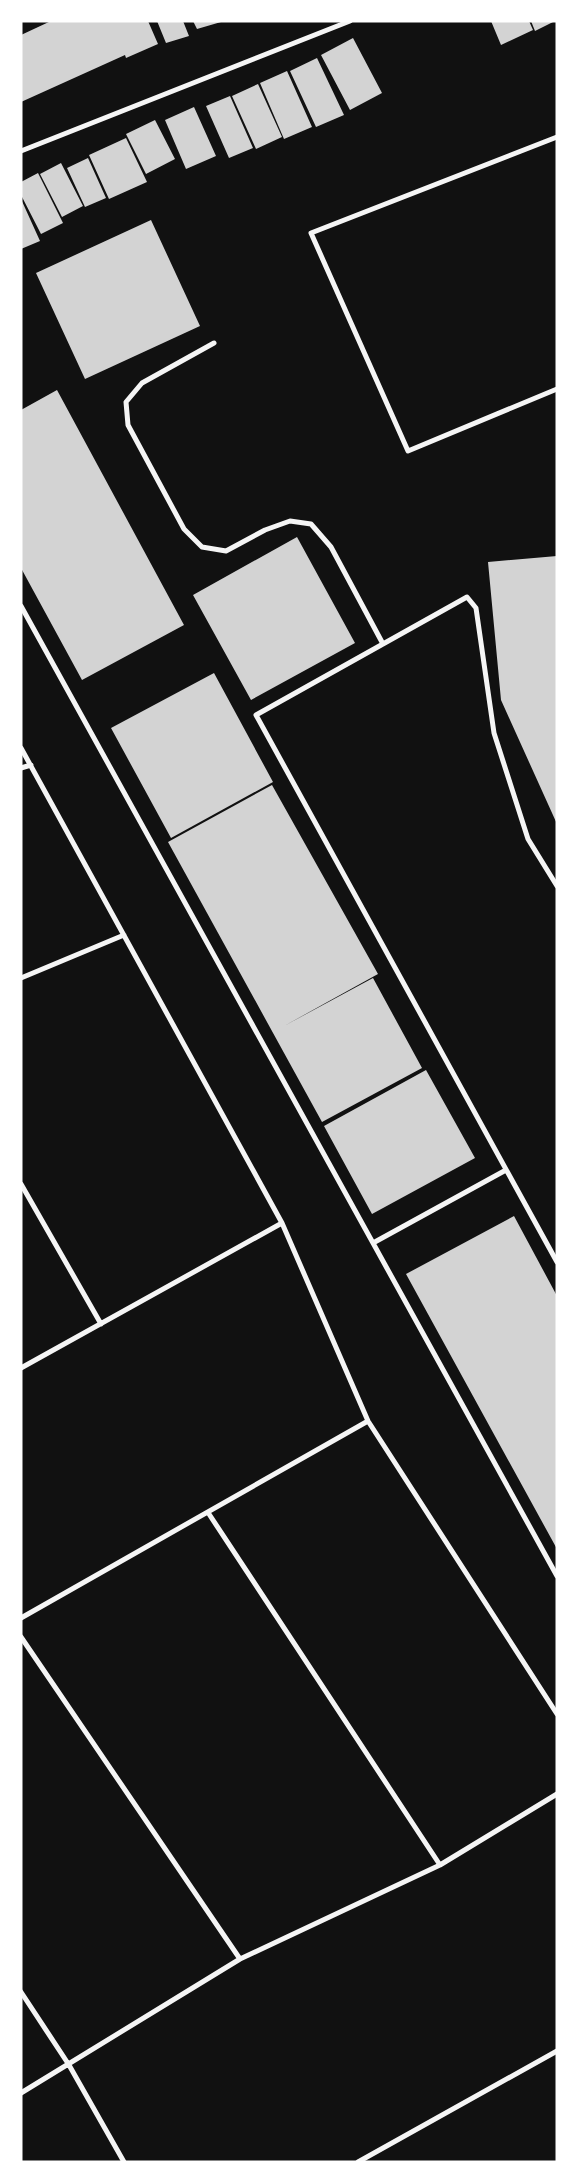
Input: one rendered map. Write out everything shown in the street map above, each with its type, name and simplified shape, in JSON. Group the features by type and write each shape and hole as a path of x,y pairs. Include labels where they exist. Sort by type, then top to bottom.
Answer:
{"street":[{"path":"21,151 350,21"},
{"path":"557,137 311,233 408,451 557,389"},
{"path":"214,343 142,383 126,402 128,425 184,529 202,547 226,551 266,530 290,521 312,524 332,547 383,644"},
{"path":"557,886 528,839 494,733 476,608 467,597 256,715 557,1262"},
{"path":"21,606 557,1576"},
{"path":"21,748 282,1223 368,1422 557,1714"},
{"path":"21,768 31,766"},
{"path":"21,978 124,935"},
{"path":"373,1243 506,1170"},
{"path":"21,1184 101,1324"},
{"path":"21,1368 282,1223"},
{"path":"21,1618 209,1514 368,1422"},
{"path":"209,1514 440,1865"},
{"path":"21,1637 240,1959"},
{"path":"21,2094 240,1959 440,1865 557,1794"},
{"path":"21,1992 69,2065 124,2162"},
{"path":"358,2162 557,2051"}],"building":[{"path":"51,21 148,21 158,44 126,58 125,55 21,102 21,35"},
{"path":"157,21 183,21 189,36 166,43"},
{"path":"193,21 221,21 221,22 197,29"},
{"path":"491,21 529,21 533,30 501,45"},
{"path":"531,21 555,21 535,31"},
{"path":"353,38 382,93 350,110 321,55"},
{"path":"317,58 344,115 316,127 290,71"},
{"path":"287,71 312,127 284,139 260,83"},
{"path":"258,84 282,137 256,149 232,96"},
{"path":"230,96 253,148 229,158 206,106"},
{"path":"194,107 216,156 186,169 165,120"},
{"path":"155,120 175,159 146,174 126,134"},
{"path":"126,138 147,182 109,199 89,155"},
{"path":"88,158 106,198 85,207 67,168"},
{"path":"61,163 83,206 62,217 40,174"},
{"path":"38,173 63,223 41,234 21,195 21,182"},
{"path":"21,199 40,241 21,249"},
{"path":"151,220 200,326 85,379 36,273"},
{"path":"57,390 184,625 82,680 21,568 21,410"},
{"path":"297,537 355,643 251,700 193,595"},
{"path":"557,556 557,824 501,700 488,562"},
{"path":"214,673 273,782 171,838 111,728"},
{"path":"272,785 378,974 284,1026 373,978 422,1068 322,1122 168,842"},
{"path":"426,1070 475,1158 372,1214 324,1126"},
{"path":"514,1216 557,1296 557,1549 406,1274"}]}
